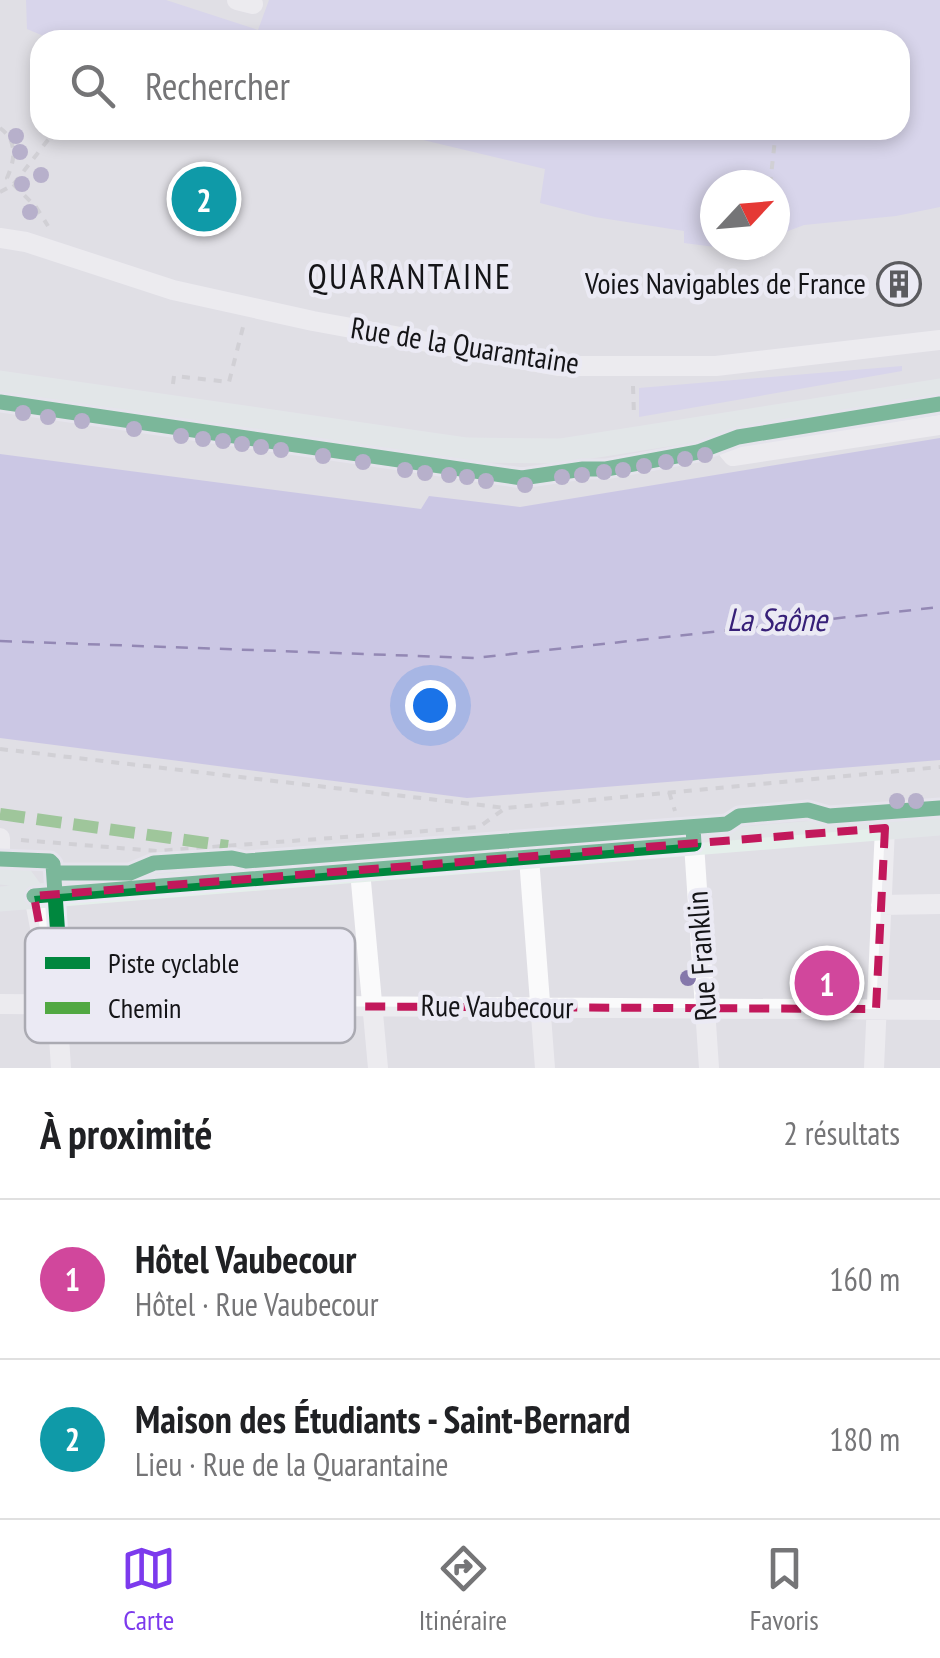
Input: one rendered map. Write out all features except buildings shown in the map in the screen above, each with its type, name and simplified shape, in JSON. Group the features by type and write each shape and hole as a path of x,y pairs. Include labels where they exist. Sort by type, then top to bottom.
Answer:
{"main road":[{"path":"0,383 467,450 560,451 725,433 940,391"},
{"path":"0,898 368,862 529,858 940,824"},
{"path":"0,872 18,874 34,896"}],"street":[{"name":"Rue de la Quarantaine","path":"0,238 26,242 173,290 248,308 558,366 716,366 940,340"},
{"path":"725,433 734,456 940,425"},
{"path":"874,1068 885,828"},
{"name":"Rue Franklin","path":"694,844 709,1068"},
{"path":"529,858 545,1068"},
{"path":"368,862 378,1068"},
{"path":"34,896 40,928"},
{"path":"881,904 940,904"},
{"name":"Rue Vaubecour","path":"0,1004 25,1004"},
{"name":"Rue Vaubecour","path":"355,1006 940,1010"},
{"path":"58,1043 61,1068"}],"path":[{"path":"0,128 12,143 14,156 8,178 36,207 66,256"},
{"path":"0,192 13,185 49,140"},
{"path":"772,170 775,140"},
{"path":"183,376 230,382 248,308"},
{"path":"633,388 634,404"},
{"path":"0,749 506,808 940,767"},
{"path":"669,792 675,811"},
{"path":"0,842 157,852 479,827 506,808"},
{"path":"368,862 485,843"},
{"path":"142,868 154,863 232,858 268,860"}],"highlighted area":[{"path":"885,828 876,1009 54,1005 34,896"}],"shaded area":[{"path":"26,0 166,0 258,30 30,30"},
{"path":"269,0 940,0 940,207 896,216 804,225 790,230 790,170 700,170 700,245 684,243 684,231 595,217 540,203 545,169 423,140 910,140 910,30 258,30"},
{"path":"902,366 902,371 639,417 639,388"}],"water":[{"name":"La Saône","path":"940,438 940,760 467,798 0,738 0,454 421,509 429,496 520,507"}],"ferry route":[{"path":"0,641 475,658 940,607"}],"marked path":[{"path":"0,814 228,846"}],"cycle path":[{"path":"0,402 522,478 606,469 698,452 738,437 940,404"},
{"path":"54,873 130,873 154,863 232,858 246,861 727,824 739,816 808,810 829,816 940,808"},
{"path":"34,896 694,844 693,827"},
{"path":"0,859 53,864 57,928"}],"place":[{"name":"Maison des Étudiants - Saint-Bernard","path":"204,199"},
{"name":"Voies Navigables de France","path":"899,284"},
{"name":"Hôtel Vaubecour","path":"827,983"}],"district":[{"name":"QUARANTAINE","path":"410,277"}]}
